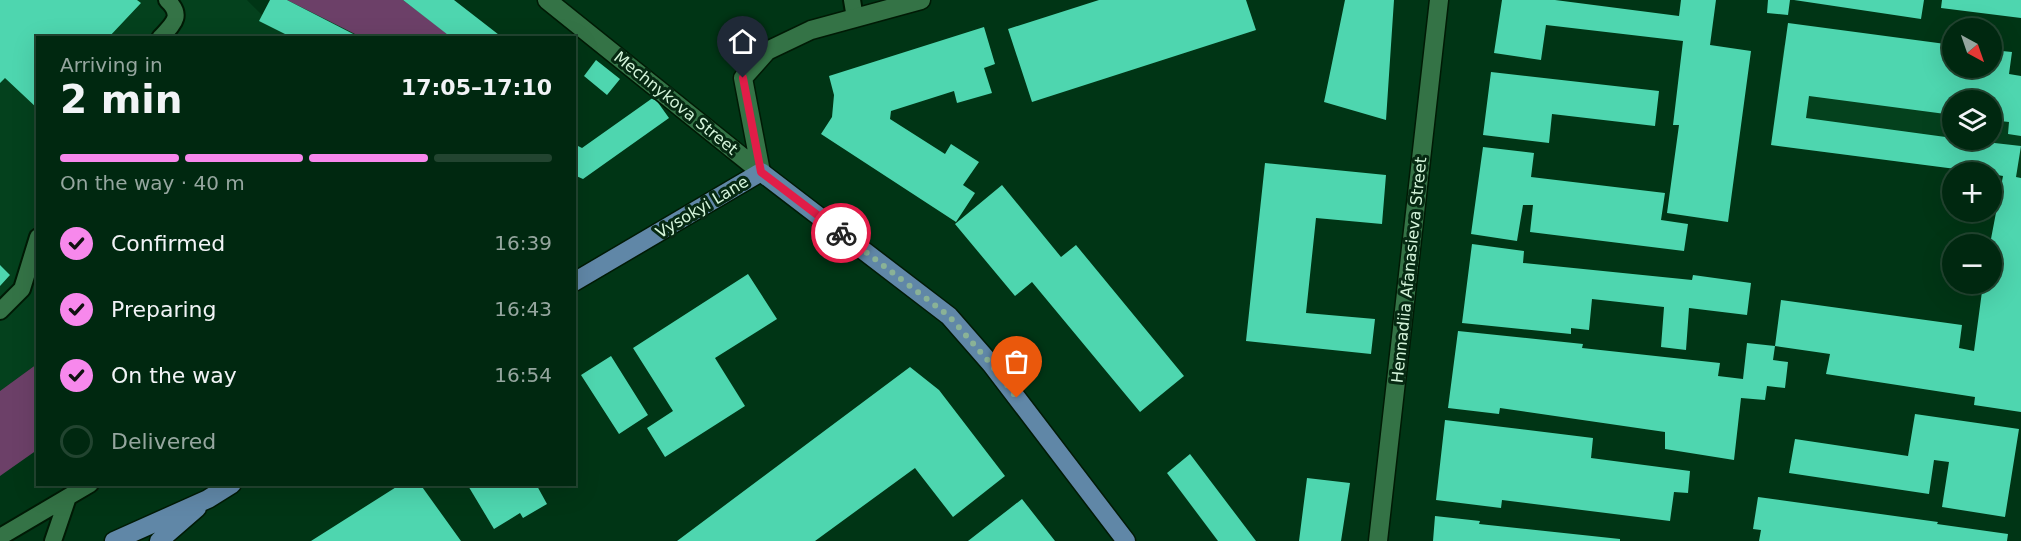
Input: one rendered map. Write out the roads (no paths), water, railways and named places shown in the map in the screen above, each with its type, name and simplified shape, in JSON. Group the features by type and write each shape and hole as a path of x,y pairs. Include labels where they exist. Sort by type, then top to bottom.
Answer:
{"main road":[{"name":"Vysokyi Lane","path":"576,281 761,172"},
{"name":"Mechnykova Street","path":"761,172 949,316 991,364 1126,541"},
{"path":"114,541 208,499 229,486"},
{"path":"159,541 208,499"}],"street":[{"name":"Mechnykova Street","path":"547,0 761,172"},
{"name":"Vysokyi Lane","path":"761,172 743,78 767,51 854,9 921,0"},
{"name":"Hennadiia Afanasieva Street","path":"1378,541 1439,0"}],"lane":[{"path":"162,36 174,23 176,16 175,10 167,0"},
{"path":"0,311 22,289 36,244"},
{"path":"0,537 87,486"},
{"path":"53,541 68,497"}]}
